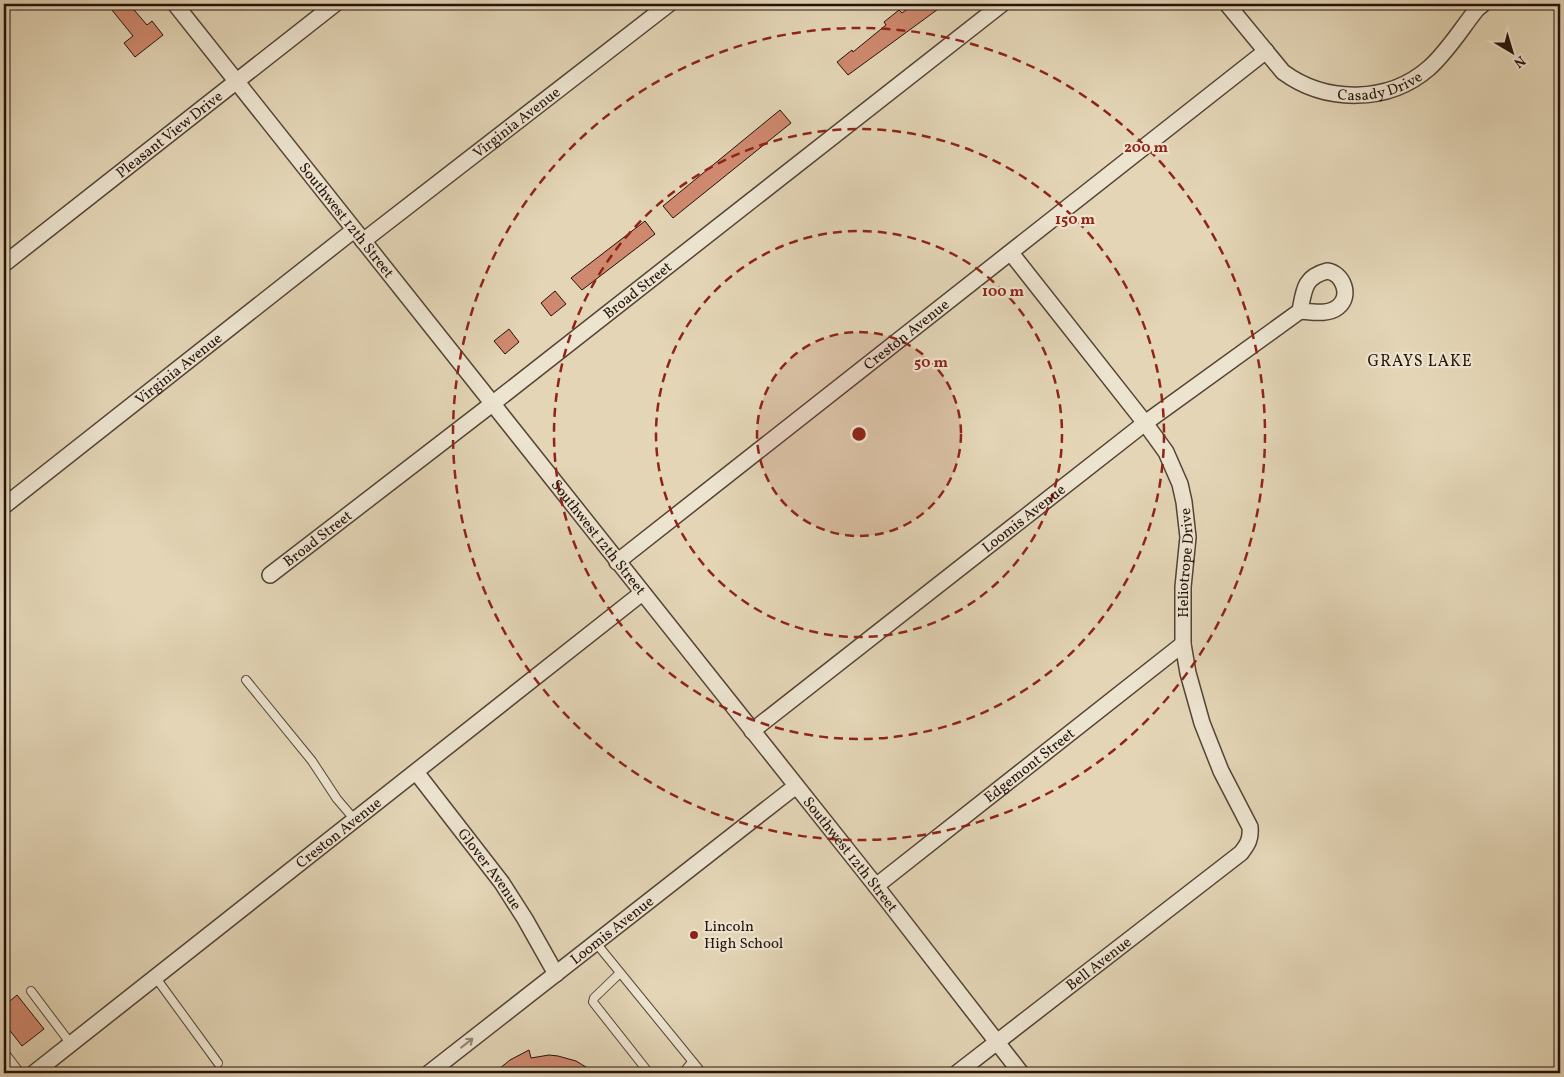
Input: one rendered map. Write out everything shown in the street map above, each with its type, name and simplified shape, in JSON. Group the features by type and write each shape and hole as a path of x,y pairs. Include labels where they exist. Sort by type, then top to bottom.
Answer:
{"street":[{"name":"Southwest 12th Street","path":"175,4 876,886 1021,1073"},
{"name":"Pleasant View Drive","path":"4,264 335,4"},
{"name":"Virginia Avenue","path":"4,506 359,236 669,4"},
{"name":"Broad Street","path":"270,575 492,404 1002,4"},
{"name":"Casady Drive","path":"1227,4 1283,72 1303,85 1324,92 1360,96 1374,94 1409,82 1428,69 1443,54 1479,5"},
{"name":"Creston Avenue","path":"617,562 1266,51"},
{"name":"Heliotrope Drive","path":"1011,253 1145,423 1166,452 1180,484 1188,537 1183,587 1183,644 1188,673 1202,723 1221,770 1250,827 1249,843 1241,853"},
{"name":"Loomis Avenue","path":"752,731 1145,423 1300,311"},
{"name":"Creston Avenue","path":"34,1073 642,593"},
{"name":"Edgemont Street","path":"876,886 1183,644"},
{"name":"Glover Avenue","path":"416,772 502,883 556,974"},
{"name":"Loomis Avenue","path":"428,1073 796,786"},
{"name":"Bell Avenue","path":"957,1073 1241,853"}],"lane":[{"path":"246,680 312,761 336,799 355,820"},
{"path":"596,943 702,1073"},
{"path":"620,973 594,998 593,1002 649,1073"},
{"path":"156,978 218,1062"},
{"path":"31,991 71,1044"},
{"path":"4,1052 20,1073"},
{"path":"683,1073 692,1062"}],"building":[{"path":"107,4 129,4 147,25 152,21 163,35 135,57 124,43 133,36"},
{"path":"914,4 945,4 848,75 837,62 852,50 853,52 886,25 884,22 899,10 902,13"},
{"path":"780,110 791,123 673,218 663,206"},
{"path":"645,221 655,234 582,290 571,278"},
{"path":"555,291 566,304 551,316 541,303"},
{"path":"509,329 519,342 505,354 494,341"},
{"path":"17,995 44,1029 22,1046 4,1023 4,1006"},
{"path":"529,1050 531,1058 549,1055 558,1056 576,1061 596,1073 494,1073 510,1060"}],"place":[{"name":"Lincoln High School","path":"694,935"}],"district":[{"name":"GRAYS LAKE","path":"1420,360"}]}
